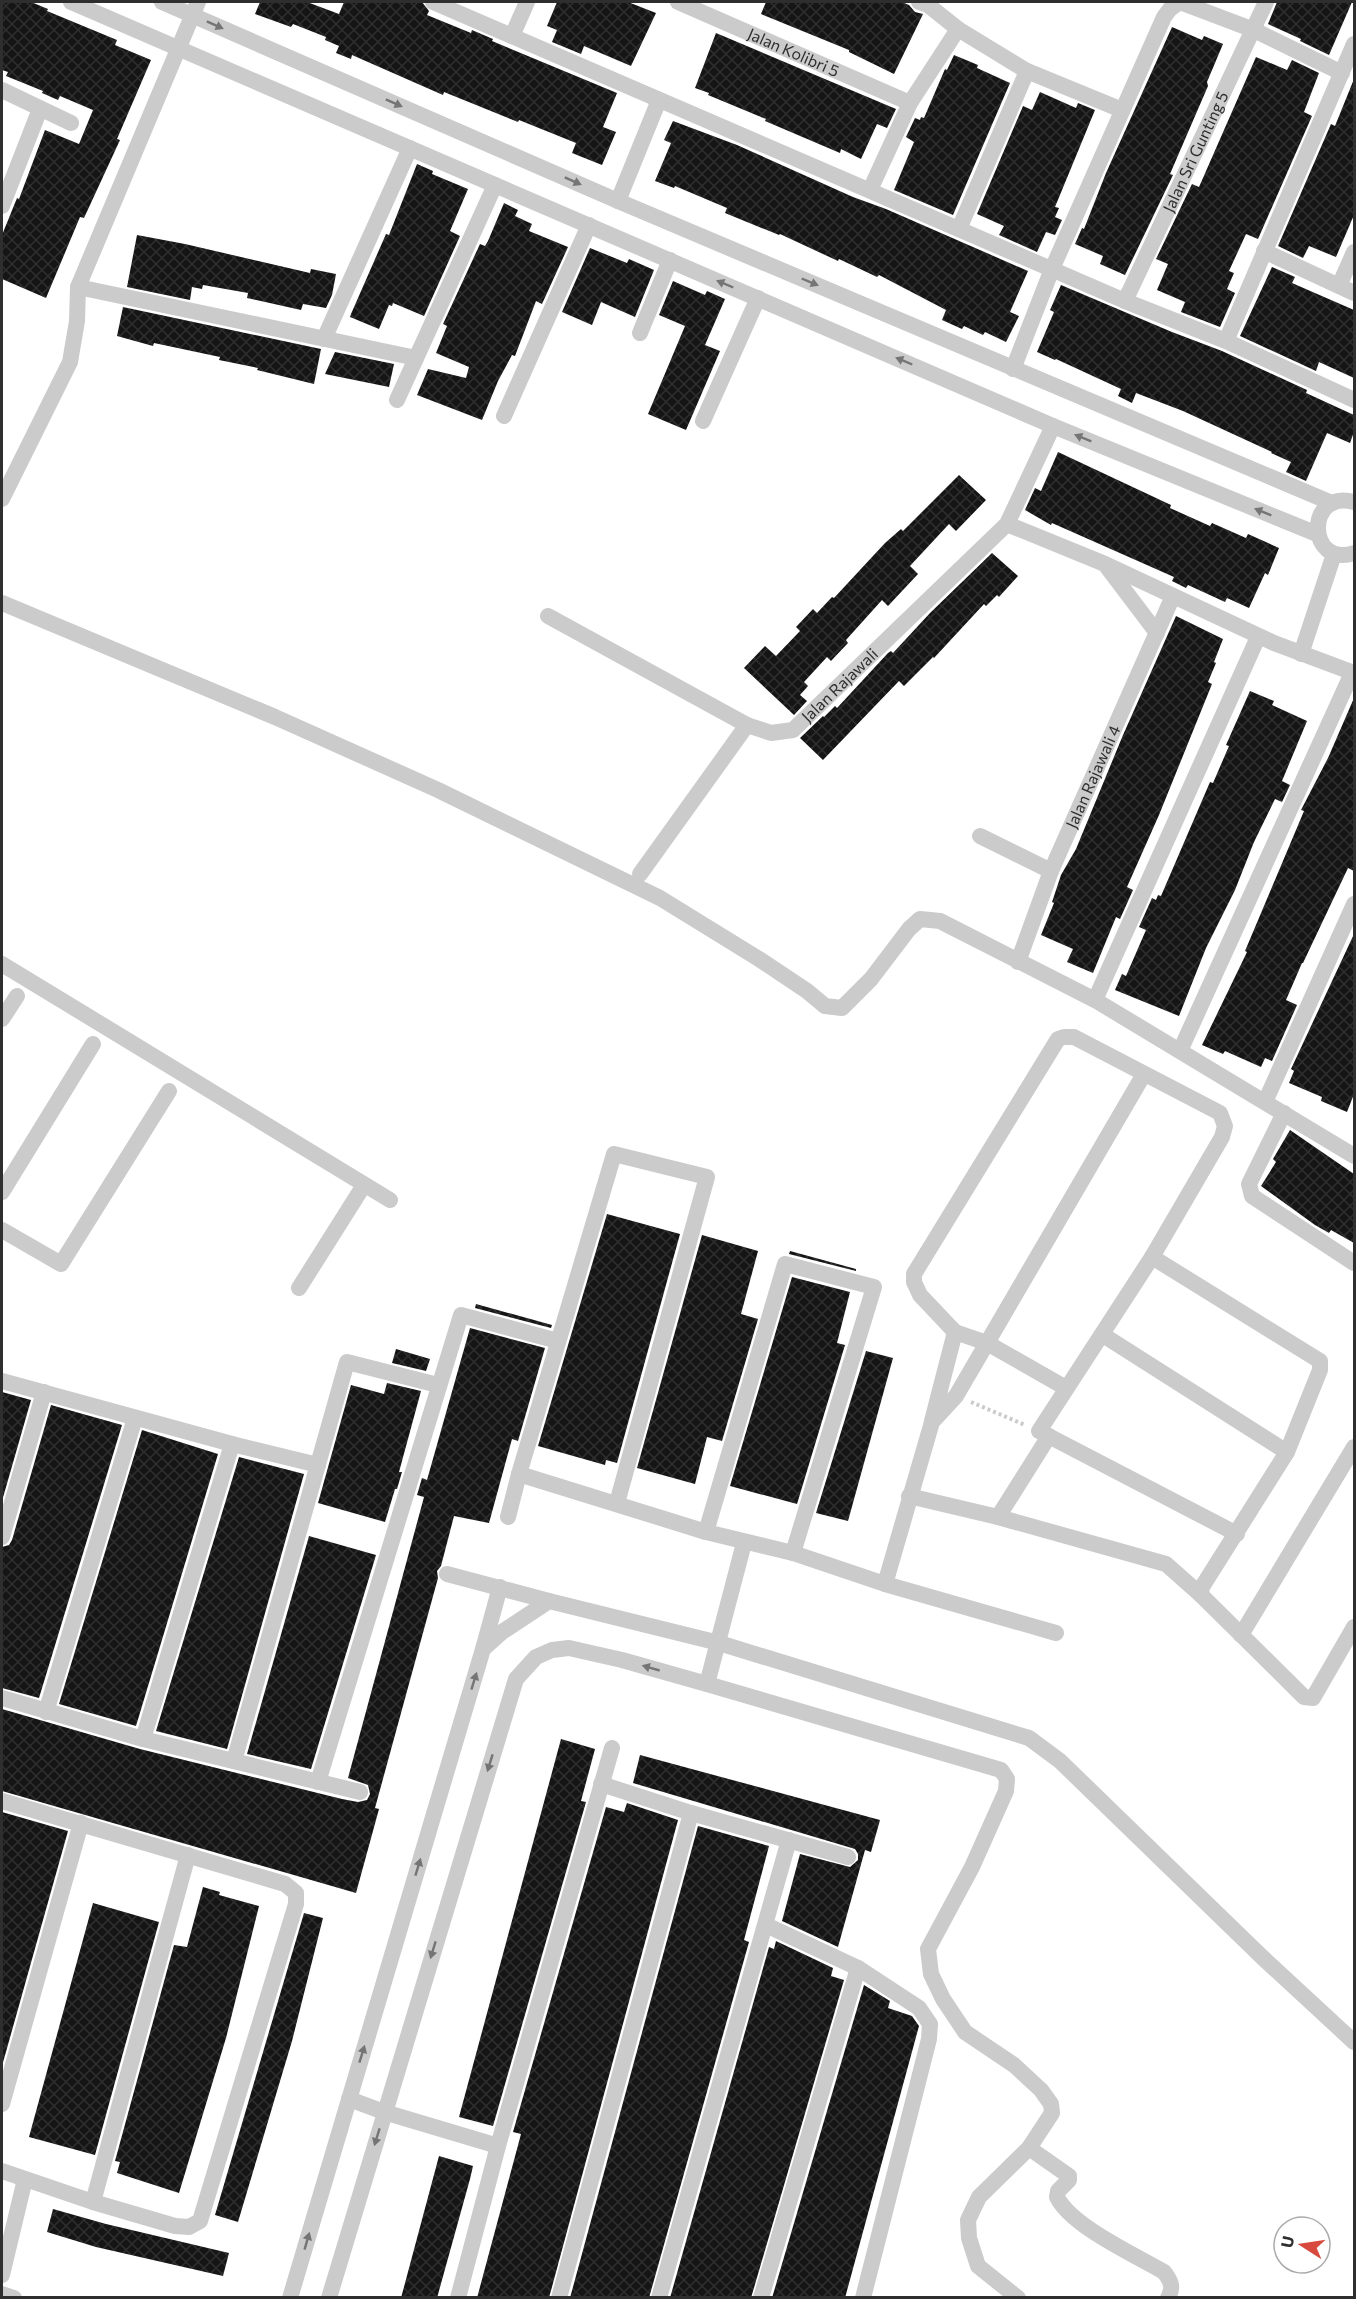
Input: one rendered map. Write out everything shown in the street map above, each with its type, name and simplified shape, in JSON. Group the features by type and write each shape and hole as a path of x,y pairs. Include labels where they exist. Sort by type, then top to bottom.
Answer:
{"street":[{"path":"71,2 1053,426 1317,534"},
{"path":"162,2 195,8 618,201 1332,503"},
{"path":"433,2 1125,301 1226,341 1354,400"},
{"path":"512,36 527,2"},
{"name":"Jalan Kolibri 5","path":"678,2 909,103"},
{"path":"919,2 928,5 958,29 1027,71 1122,110"},
{"path":"1013,369 1052,269 1164,17 1170,9 1180,2 1254,30 1342,73"},
{"name":"Jalan Sri Gunting 5","path":"1125,301 1266,2"},
{"path":"2,500 70,362 77,321 78,287 195,8"},
{"path":"870,190 909,103 958,29"},
{"path":"1226,341 1263,250 1354,44"},
{"path":"959,229 1027,71"},
{"path":"2,90 70,123"},
{"path":"618,201 660,99"},
{"path":"2,206 40,109"},
{"path":"324,339 410,148"},
{"path":"397,400 495,185"},
{"path":"504,416 589,225"},
{"path":"1263,250 1347,290 1354,252"},
{"path":"640,333 670,260"},
{"path":"78,287 416,358"},
{"path":"703,421 758,298"},
{"name":"Jalan Rajawali","path":"548,616 747,725 771,733 793,730 1007,524 1053,426"},
{"path":"1354,502 1346,500 1332,503 1322,511 1317,522 1317,534 1323,546 1334,554 1347,556 1354,554"},
{"path":"1007,524 1105,564 1258,637 1353,673 1180,1051"},
{"path":"1301,654 1334,554"},
{"path":"1105,564 1158,633"},
{"name":"Jalan Rajawali 4","path":"1018,962 1052,871 1173,596"},
{"path":"2,603 275,717 438,790 660,898 778,972 825,1006 842,1008 871,979 909,929 920,919 940,921 1095,1000 1265,1102 1353,1151"},
{"path":"1095,1000 1258,637"},
{"path":"640,874 747,725"},
{"path":"980,836 1052,871"},
{"path":"1265,1102 1354,904"},
{"path":"2,963 390,1200"},
{"path":"2,1019 17,996"},
{"path":"998,1517 1066,1388 1103,1335 1152,1257 1222,1137 1226,1126 1220,1113 1074,1038 1064,1037 1058,1039 914,1274 914,1281 920,1295 955,1332 987,1343 1066,1388"},
{"path":"2,1192 93,1044"},
{"path":"932,1422 956,1396 1144,1074"},
{"path":"2,1230 61,1264 170,1091"},
{"path":"1284,1113 1249,1184 1252,1196 1354,1263"},
{"path":"508,1517 614,1155 707,1178 617,1503"},
{"path":"298,1288 364,1185"},
{"path":"1152,1257 1320,1360 1320,1370 1287,1452 1202,1587 1201,1594"},
{"path":"706,1532 785,1264 874,1287 793,1553"},
{"path":"318,1782 460,1315 558,1341"},
{"path":"885,1584 932,1422 955,1332"},
{"path":"1103,1335 1287,1452"},
{"path":"234,1761 347,1362 438,1385"},
{"path":"2,1381 231,1444 318,1465"},
{"path":"2,1537 44,1392"},
{"path":"46,1712 135,1418"},
{"path":"1044,1433 1237,1534"},
{"path":"143,1739 231,1444"},
{"path":"1241,1635 1354,1447"},
{"path":"519,1474 706,1532 793,1553 885,1584 1056,1633"},
{"path":"909,1496 998,1517 1166,1563 1201,1594 1308,1699 1313,1698 1354,1626"},
{"path":"709,1679 744,1543"},
{"path":"447,1574 718,1647 1029,1738 1060,1761 1262,1957 1354,2042"},
{"path":"290,2298 352,2100 500,1587"},
{"path":"483,1649 502,1632 549,1601"},
{"path":"329,2298 379,2110 516,1679 536,1657 552,1650 569,1648 709,1679 1001,1770 1007,1779 1006,1791 972,1868 928,1948 930,1974 965,2032 1014,2065 1041,2090 1051,2104 1052,2113 1029,2148 979,2197 968,2220 969,2238 978,2266 1018,2298"},
{"path":"2,1698 143,1739 360,1792"},
{"path":"458,2298 498,2146 612,1748"},
{"path":"601,1784 848,1857"},
{"path":"2,1801 285,1884 296,1893 296,1904 201,2221 189,2227 175,2226 2,2172"},
{"path":"559,2298 691,1812"},
{"path":"2,2104 81,1823"},
{"path":"659,2298 789,1840"},
{"path":"93,2202 188,1855"},
{"path":"766,1925 858,1968 919,2008 930,2024 929,2039 863,2298"},
{"path":"761,2298 858,1968"},
{"path":"352,2100 498,2146"},
{"path":"1029,2148 1069,2175 1069,2180 1058,2191 1056,2197 1079,2222 1164,2272 1171,2281 1172,2292 1168,2298"},
{"path":"2,2275 26,2179"},
{"path":"2,2294 14,2298"}],"path":[{"path":"956,1396 1044,1433"}],"building":[{"path":"2,2 31,2 117,40 115,45 151,60 117,139 120,140 84,218 80,217 46,298 2,279 2,235 17,198 19,199 45,130 79,144 93,110 60,96 58,100 42,93 43,91 6,76 8,72 2,70"},
{"path":"260,2 307,2 339,14 344,2 422,2 429,11 427,15 471,33 472,30 493,39 492,41 617,93 603,127 616,132 602,165 572,153 576,143 444,92 443,95 352,55 351,59 336,53 339,46 325,40 326,37 293,24 291,27 255,14"},
{"path":"557,2 628,2 656,13 631,66 584,46 581,54 552,42 557,30 547,26"},
{"path":"766,2 902,2 909,5 915,12 923,14 894,74 849,50 761,14"},
{"path":"1277,2 1352,2 1329,55 1268,24"},
{"path":"1172,27 1202,40 1204,36 1223,44 1207,82 1208,86 1170,174 1173,175 1125,275 1100,264 1103,256 1075,244 1082,228 1084,229 1106,173"},
{"path":"716,33 896,109 887,128 877,124 861,159 841,149 840,153 765,121 766,119 695,88"},
{"path":"954,55 1010,83 953,215 894,190 914,142 906,137 915,118 920,120 921,117 924,118 945,69 947,70"},
{"path":"1256,57 1287,70 1292,60 1319,73 1304,112 1312,116 1258,239 1246,234 1229,271 1234,273 1227,289 1235,293 1220,327 1181,312 1185,302 1157,290 1168,264 1156,259 1192,184 1199,187"},
{"path":"1354,79 1354,215 1336,257 1309,246 1303,258 1278,246 1331,124 1335,126"},
{"path":"1040,92 1076,108 1078,103 1095,110 1055,207 1059,208 1055,217 1062,220 1055,235 1046,232 1037,252 999,235 1004,226 977,214 1023,106 1032,110"},
{"path":"673,121 737,145 1028,271 1010,312 1019,316 1006,342 985,332 983,335 964,326 962,329 942,320 946,310 879,275 877,277 780,234 725,213 727,208 675,186 674,188 655,181 671,143 664,140"},
{"path":"417,164 433,171 432,174 468,189 450,231 460,236 424,316 393,303 392,306 389,305 379,329 350,317 386,234 389,235"},
{"path":"504,203 518,210 515,216 532,224 529,231 568,247 542,304 536,301 515,356 512,355 498,381 482,420 417,395 428,369 466,378 469,367 436,353 447,326 443,324 480,244 485,246 488,241"},
{"path":"137,235 310,273 311,269 336,274 332,295 326,308 303,304 301,310 247,298 248,293 203,285 202,289 192,287 190,300 127,287"},
{"path":"590,248 627,263 629,259 654,270 635,317 601,302 592,325 562,312"},
{"path":"1272,267 1295,277 1292,283 1354,310 1354,378 1319,362 1316,371 1240,336"},
{"path":"673,281 705,295 707,291 725,299 705,345 720,351 686,430 648,414 685,326 659,315"},
{"path":"1061,285 1222,351 1307,390 1306,393 1354,415 1354,432 1350,443 1327,433 1306,481 1286,472 1291,462 1272,452 1183,411 1136,393 1132,403 1118,396 1121,389 1037,352 1054,312 1050,310"},
{"path":"123,307 321,349 314,384 219,360 220,357 154,343 153,346 117,336"},
{"path":"335,352 394,364 389,387 325,374"},
{"path":"1058,452 1171,505 1170,508 1210,526 1212,523 1246,538 1248,534 1279,548 1268,575 1265,573 1249,608 1227,598 1225,602 1188,585 1186,588 1172,581 1174,577 1052,523 1051,525 1025,510 1035,488 1041,491"},
{"path":"959,475 986,500 956,531 949,524 910,566 918,574 888,606 882,600 846,640 848,643 831,661 827,657 804,682 808,686 800,695 807,701 794,715 744,668 765,646 776,656 800,631 796,627 813,609 817,613 832,597 834,598 885,543 901,529 903,531"},
{"path":"992,553 1018,576 999,597 997,595 986,606 984,604 934,658 904,686 899,681 823,760 800,738 835,706 837,708 888,653 891,651 893,653 930,613"},
{"path":"1176,616 1223,639 1208,682 1212,684 1127,887 1133,890 1120,919 1116,917 1093,973 1067,962 1073,949 1041,935 1054,903 1052,902 1061,875 1076,849"},
{"path":"1250,691 1274,701 1272,705 1307,721 1282,781 1290,785 1282,802 1275,799 1254,842 1235,890 1206,948 1179,1016 1115,990 1122,974 1126,976 1146,930 1139,927 1152,898 1156,900 1158,895 1161,896 1210,782 1213,783 1229,746 1226,745"},
{"path":"1354,698 1354,871 1348,868 1302,963 1286,1000 1297,1005 1272,1061 1265,1058 1261,1067 1225,1051 1223,1054 1202,1045 1247,952 1245,951 1304,811 1301,810 1328,758"},
{"path":"1354,934 1354,1094 1347,1112 1321,1101 1322,1097 1289,1083 1294,1071 1291,1069"},
{"path":"1290,1130 1354,1174 1354,1243 1331,1230 1329,1233 1315,1225 1261,1186 1276,1162 1273,1159"},
{"path":"607,1214 680,1234 617,1463 606,1460 605,1465 538,1446"},
{"path":"702,1235 758,1251 741,1314 758,1319 722,1441 707,1437 695,1484 637,1468"},
{"path":"790,1251 856,1269 856,1271 789,1254"},
{"path":"792,1277 850,1292 837,1343 845,1345 797,1504 730,1486"},
{"path":"476,1304 552,1325 551,1328 475,1308"},
{"path":"470,1328 545,1348 518,1441 512,1439 489,1523 454,1516 441,1566 437,1571 438,1578 375,1808 379,1809 356,1893 2,1791 2,1709 140,1749 342,1799 358,1802 367,1800 370,1794 368,1785 348,1778 424,1497 417,1495 422,1478 427,1480"},
{"path":"396,1349 430,1359 426,1371 392,1363"},
{"path":"866,1351 893,1358 848,1521 816,1513"},
{"path":"387,1383 421,1391 399,1472 402,1472 385,1522 318,1503 351,1385 384,1394"},
{"path":"2,1392 31,1400 2,1501"},
{"path":"51,1405 122,1425 39,1698 2,1688 2,1547 9,1545 12,1540"},
{"path":"142,1430 218,1454 136,1726 59,1704"},
{"path":"239,1457 304,1474 227,1749 156,1731"},
{"path":"309,1536 376,1555 311,1769 247,1754"},
{"path":"561,1739 595,1749 581,1801 586,1802 493,2126 459,2117"},
{"path":"640,1755 880,1820 871,1852 865,1850 838,1947 782,1921 800,1854 850,1867 858,1860 855,1849 633,1783"},
{"path":"627,1803 678,1820 549,2298 477,2298 521,2134 513,2132 606,1807 624,1812"},
{"path":"2,1812 68,1831 2,2066"},
{"path":"698,1826 769,1846 744,1940 749,1942 649,2298 570,2298"},
{"path":"203,1887 220,1892 219,1895 259,1906 226,2038 179,2193 117,2173 120,2162 115,2161 174,1945 187,1947"},
{"path":"93,1903 159,1922 95,2155 29,2137"},
{"path":"304,1913 323,1918 292,2041 238,2222 215,2215"},
{"path":"776,1941 833,1968 831,1976 844,1980 751,2298 670,2298 769,1947 774,1949"},
{"path":"864,1985 890,2001 888,2008 912,2016 919,2026 845,2298 772,2298"},
{"path":"439,2156 473,2166 470,2179 437,2298 401,2298"},
{"path":"53,2209 229,2253 223,2276 96,2247 47,2232"}]}
